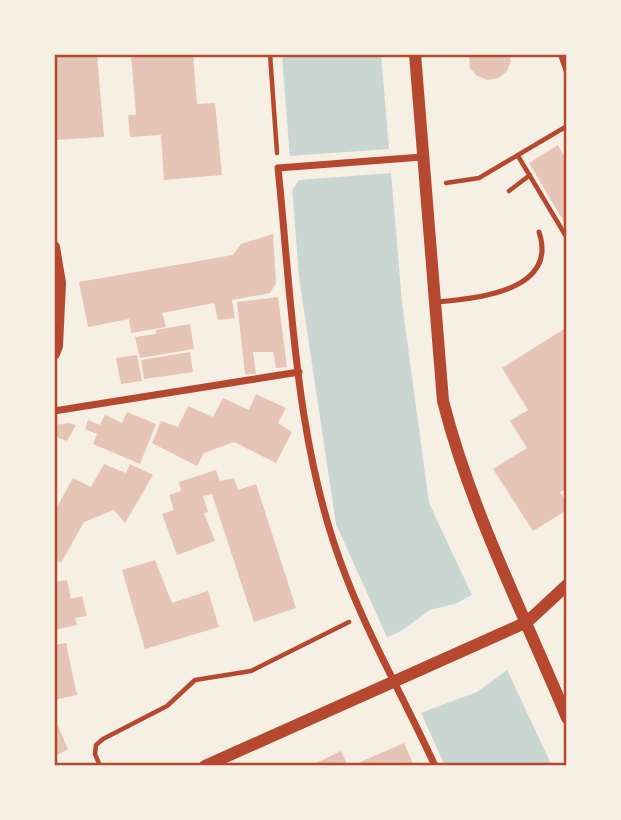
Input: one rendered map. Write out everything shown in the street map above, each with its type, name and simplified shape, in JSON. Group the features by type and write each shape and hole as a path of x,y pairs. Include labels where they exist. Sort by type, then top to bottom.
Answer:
{"street":[{"path":"415,54 443,401 454,443 492,543 567,718"},
{"path":"422,157 278,168 305,433 324,510 345,574 435,766"},
{"path":"54,247 60,283 57,346 54,354"},
{"path":"54,411 299,372"},
{"path":"205,766 527,622 567,585"}],"lane":[{"path":"435,302 486,297 506,291 522,281 537,270 542,256 539,232"}],"path":[{"path":"270,54 278,168"},
{"path":"560,54 567,74"},
{"path":"446,183 479,178 567,127"},
{"path":"518,156 567,238"},
{"path":"509,191 530,175"},
{"path":"100,766 95,754 96,745 167,706 195,680 251,671 350,621"}],"shaded area":[{"path":"282,54 381,54 402,303 429,503 552,766 445,766 336,524 299,277"}],"pier":[{"path":"389,149 391,173 299,180 292,190 289,156"},
{"path":"475,593 510,668 477,692 418,714 384,639 401,631 430,610 457,603"}],"building":[{"path":"54,54 97,54 104,137 56,140"},
{"path":"131,54 193,54 197,104 215,103 222,175 164,180 161,135 130,137 128,115 136,115"},
{"path":"469,54 509,54 511,61 507,71 498,78 488,80 477,76 470,68"},
{"path":"558,145 567,161 567,227 529,163"},
{"path":"273,234 276,283 270,293 232,300 235,318 218,320 214,303 162,313 166,327 131,333 129,319 88,327 79,282 233,255 241,244"},
{"path":"278,297 287,367 276,368 273,352 253,352 256,374 245,374 237,302"},
{"path":"190,324 194,349 140,358 135,337"},
{"path":"567,327 567,488 560,492 567,503 567,510 533,531 493,469 527,448 510,421 528,410 502,368"},
{"path":"190,352 193,372 144,379 141,360"},
{"path":"137,355 142,381 121,384 116,358"},
{"path":"256,394 286,408 278,423 292,432 276,463 234,442 204,453 197,466 152,443 161,421 178,427 188,406 213,417 223,398 249,410"},
{"path":"127,412 156,424 140,464 93,444 97,434 85,429 88,420 100,425 105,415 122,423"},
{"path":"54,425 76,425 67,441 54,436"},
{"path":"104,464 126,473 130,464 153,475 125,523 114,510 84,522 61,563 54,559 54,506 57,507 73,478 91,487"},
{"path":"216,470 220,481 234,478 238,490 256,484 296,608 254,622 212,494 203,496 208,512 204,513 215,541 177,555 162,514 174,510 169,495 181,491 179,482"},
{"path":"155,560 172,603 208,591 219,627 145,649 122,570"},
{"path":"67,580 71,599 82,596 87,616 75,618 77,625 54,630 54,582"},
{"path":"66,643 77,695 54,700 54,645"},
{"path":"54,717 68,749 54,757"},
{"path":"404,743 414,766 351,766"},
{"path":"341,751 348,766 310,766"}]}
